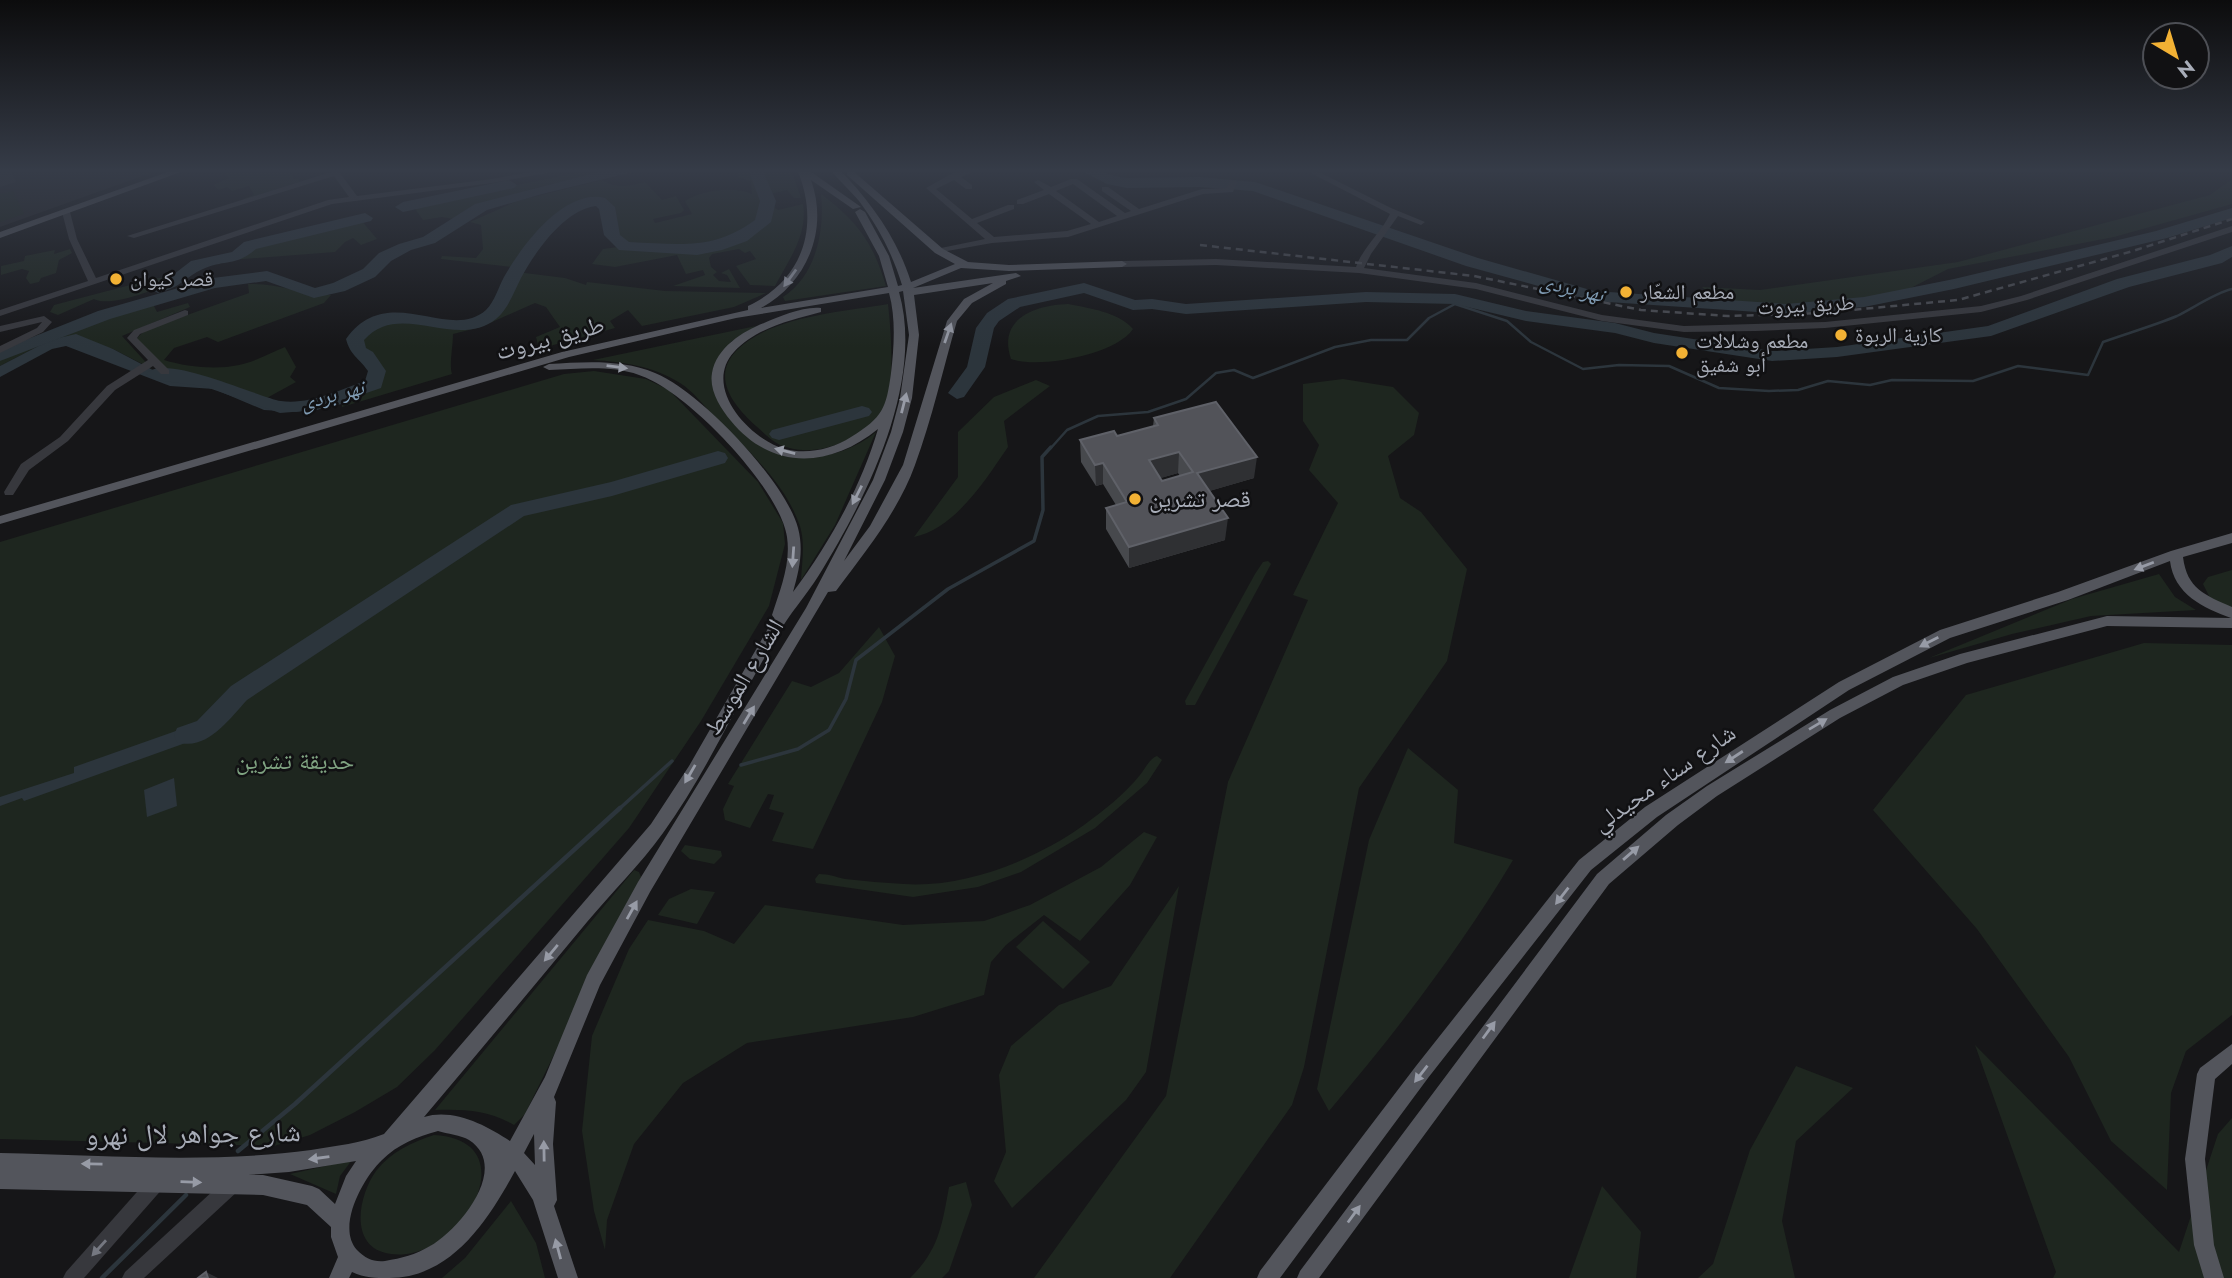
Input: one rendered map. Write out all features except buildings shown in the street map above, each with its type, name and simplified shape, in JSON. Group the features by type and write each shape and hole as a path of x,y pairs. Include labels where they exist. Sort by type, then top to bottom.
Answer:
{"main road":[{"path":"736,315 781,290 791,280 803,257 811,229"},
{"path":"872,229 888,250"},
{"path":"878,229 888,250 908,335"},
{"path":"912,229 939,251 977,273 968,283"},
{"name":"طريق بيروت","path":"0,520 566,354 736,315 902,288 925,281 954,266 1009,268 1122,264"},
{"name":"طريق بيروت","path":"0,530 549,367 709,330 824,308 968,283 1122,264"},
{"path":"812,610 849,566 898,491 909,465 948,332 959,309 981,292 1024,275"},
{"path":"824,308 761,328 734,346 722,359 719,368 718,386 723,402 743,426 765,444 777,450 808,455 831,452 850,445 889,413"},
{"name":"الشارع الموسط","path":"388,1142 664,818 775,628 835,538 877,452 908,335"},
{"name":"الشارع الموسط","path":"491,1197 552,1083 593,981 638,899 812,610 879,480 906,398 908,335"},
{"path":"549,367 623,367 653,376 677,388 768,482 791,523 794,544 793,568 775,628"},
{"name":"شارع سناء محيدلي","path":"1273,1270 1422,1072 1585,865 1613,842 1686,788 1844,686 1945,634 2063,596 2176,554 2232,538"},
{"path":"2176,554 2177,574 2193,595 2232,613"},
{"name":"شارع سناء محيدلي","path":"1312,1275 1603,879 1653,835 1712,791 1835,714 1898,681 1965,657 2107,621 2232,623"},
{"path":"2214,1278 2204,1245 2195,1159 2206,1074 2232,1053"},
{"path":"550,1219 543,1144 545,1107 552,1083"},
{"path":"478,1132 488,1143 494,1159 495,1177 491,1197 481,1218 466,1237 447,1254 426,1266 401,1275 372,1272 357,1266 342,1240 340,1222 344,1199 355,1177 388,1142 415,1127 438,1122 460,1123 478,1132 513,1155 537,1188 550,1219 568,1278"},
{"name":"شارع جواهر لال نهرو","path":"0,1163 249,1166 318,1158 388,1142"},
{"name":"شارع جواهر لال نهرو","path":"0,1179 262,1185 312,1196 340,1222"},
{"path":"339,1278 357,1266"}],"street":[{"path":"70,229 92,280"},
{"path":"131,236 154,229"},
{"path":"0,313 249,229"},
{"path":"979,229 992,240"},
{"path":"939,251 992,240 1060,236 1085,229"},
{"path":"1359,270 1366,251 1386,229"},
{"name":"طريق بيروت","path":"1122,264 1263,263 1359,270 1476,286 1602,318 1684,329 1811,326 1981,309 2024,298 2232,229"},
{"path":"165,372 132,340 134,335 185,313"},
{"path":"0,330 35,319 44,319 47,322 44,327 0,350"},
{"path":"9,492 21,470 64,439 104,395 154,361"},
{"path":"72,1278 159,1181"},
{"path":"131,1278 233,1184"}],"green space":[{"path":"325,229 368,229 377,239 361,245 353,238 335,252 230,260 240,257 252,246"},
{"path":"481,229 545,229 513,267 441,259 442,256 476,258 483,249"},
{"path":"613,229 802,229 775,286 750,285 736,266 756,259 750,251 745,253 739,249 712,254 709,258 711,267 717,272 713,275 719,281 731,282 727,275 721,273 729,269 740,288 673,286 705,275 703,270 686,274 677,255 615,267 592,264 603,249 626,246 613,234"},
{"path":"820,229 858,229 875,257 886,286 785,301 783,297 794,288 811,265"},
{"path":"2083,229 2144,229 2114,237 1948,269 1899,294 1778,307 1718,302 1702,287 1760,290 1958,262"},
{"path":"70,249 72,253 59,260 56,273 41,278 39,282 30,284 26,278 29,271 22,269 1,275 1,266 24,261 25,256 55,250 54,254"},
{"path":"517,272 565,278 586,285 587,282 665,291 766,293 734,307 642,326 628,310 610,321 615,328 539,349 536,337 560,327 546,307 535,303 481,327 453,334 452,374 342,407 342,404 374,387 377,371 367,356 358,351 355,339 365,327 376,320 388,318 454,326 491,318 496,316"},
{"path":"157,278 177,278 135,296 111,301 94,299 58,315 50,312 54,305"},
{"path":"248,284 331,295 324,303 218,342 207,337 174,348 164,360 202,367 230,367 250,362 285,347 296,367 290,377 296,382 265,399 208,379 165,374 136,339 145,330 249,293"},
{"path":"152,302 157,312 188,303 190,307 122,336 152,369 113,349 50,340 0,366 0,359 49,338"},
{"path":"888,304 892,358 890,387 883,410 876,421 861,433 822,449 801,450 786,447 766,435 733,400 725,381 725,370 737,350 751,339 808,317"},
{"path":"1068,304 1120,318 1133,329 1111,346 1076,358 1039,362 1011,359 1008,345 1010,333 1022,316 1044,307"},
{"path":"756,326 731,342 713,382 732,419 750,439 785,455 823,456 860,443 876,432 835,525 801,580 803,543 798,521 773,478 750,452 694,394 670,377 638,366 593,360"},
{"name":"حديقة تشرين","path":"594,371 646,379 669,390 758,482 783,523 785,544 769,606 701,721 629,828 435,1050 397,1087 310,1135 274,1146 0,1139 0,542 564,374"},
{"path":"1343,379 1393,387 1419,413 1414,435 1388,456 1400,498 1421,512 1467,569 1447,661 1359,788 1304,1067 1292,1105 1170,1278 1034,1278 1166,1096 1228,782 1308,600 1293,595 1338,503 1309,470 1319,445 1303,421 1303,384"},
{"path":"1036,380 1050,386 1004,421 1008,447 979,487 943,524 914,537 958,477 958,432 994,397"},
{"path":"1268,561 1271,564 1195,705 1186,705 1185,701 1255,574 1263,562"},
{"path":"2232,570 2232,610 2210,598 2203,584 2208,577"},
{"path":"2159,574 2175,597 2196,610 2091,616 2012,634 1929,658 2072,599"},
{"path":"879,627 895,656 882,702 813,849 772,841 784,813 769,809 774,795 768,794 750,828 725,820 723,809 734,786 728,784 792,681 811,687 839,673"},
{"path":"2144,643 2232,645 2232,1015 2186,1051 2171,1093 2167,1190 2111,1141 2069,1057 1977,929 1873,810 1966,695"},
{"path":"1408,748 1458,790 1454,843 1513,860 1426,989 1329,1111 1317,1089 1369,840"},
{"path":"1157,756 1162,760 1147,783 1095,828 1021,872 978,887 913,897 816,883 815,879 819,874 845,879 927,884 998,869 1044,850 1084,825 1121,795"},
{"path":"1144,832 1157,837 1130,885 1080,941 1044,915 1006,945 991,962 984,995 913,1017 747,1043 683,1083 634,1144 607,1220 605,1250 594,1211 582,1131 592,1036 629,949 648,920 704,931 734,944 765,905 903,925 984,921 1030,905 1101,867"},
{"path":"685,845 721,851 722,856 714,864 690,859 681,851"},
{"path":"634,870 639,872 641,877 525,1114 514,1125 495,1116 476,1112 435,1110"},
{"path":"1179,886 1146,1072 1126,1100 1012,1208 994,1181 1006,1152 999,1075 1011,1046 1059,1005 1111,986"},
{"path":"691,889 715,892 697,924 658,915 669,899"},
{"path":"1043,921 1090,962 1063,989 1016,947"},
{"path":"1975,1045 2179,1252 2218,1134 2232,1118 2232,1278 2053,1278 2056,1272"},
{"path":"1796,1066 1853,1088 1796,1141 1782,1221 1795,1278 1698,1278 1713,1264 1750,1150"},
{"path":"434,1135 463,1142 478,1157 481,1177 475,1200 461,1222 441,1240 417,1252 391,1254 377,1250 368,1242 361,1220 361,1207 370,1182 382,1164 395,1153"},
{"path":"352,1160 340,1176 336,1194 290,1174"},
{"path":"966,1182 972,1205 949,1271 942,1278 910,1278 920,1268 938,1236 949,1187"},
{"path":"1602,1186 1641,1232 1636,1278 1569,1278"},
{"path":"511,1201 536,1243 545,1278 442,1278 465,1258"}],"shaded area":[{"path":"76,334 113,349 168,378 206,381 280,407 317,404 374,385 377,371 374,387 342,404 296,412 264,410 214,389 170,386 66,346 52,349 0,377 0,366 50,340"},
{"path":"207,720 214,724 216,732 24,801 22,798 0,806 0,797 74,773 74,767"},
{"path":"174,778 177,806 147,817 144,790"}],"waterway":[{"path":"158,288 175,282 197,265 238,256 250,245 320,229"},
{"path":"0,356 104,315 213,283 267,276 314,293 339,287 369,273 385,257 405,247 429,240 447,229"},
{"name":"نهر بردى","path":"155,374 206,381 280,407 317,404 374,384 377,371 367,356 358,351 355,339 367,325 382,319 399,318 453,325 470,324 486,318 499,305 518,269 550,229"},
{"name":"نهر بردى","path":"610,229 615,239 625,247 697,250 741,238 754,229"},
{"name":"نهر بردى","path":"1375,229 1472,262 1593,296 1786,309 1864,302 1954,284 2182,229"},
{"path":"957,393 976,367 985,328 993,317 1014,303 1084,288 1133,305 1152,304 1186,309 1366,297 1455,299 1526,316 1615,328 1654,338 1772,356 1837,352 1991,331 2123,283 2216,259 2232,251"},
{"path":"1050,449 1067,430 1098,416 1148,412 1186,399 1216,373 1234,370 1253,378 1335,347 1371,340 1407,340 1429,318 1455,304 1507,321 1531,342 1583,369 1619,365 1669,366 1719,388 1769,391 1798,390 1828,381 1870,385 1892,380 1973,381 2018,366 2088,375 2103,342 2177,316 2232,289"},
{"path":"779,434 862,412"},
{"path":"741,765 798,749 829,730 846,699 856,660 948,589 1034,541 1043,510 1042,457 1051,447"},
{"path":"186,735 206,728 239,693 518,510 612,489 718,458"},
{"path":"618,810 672,761"},
{"path":"238,1151 295,1104 620,808"},
{"path":"102,1278 186,1195"}],"railway":[{"path":"1200,245 1474,276 1641,310 1728,316 1819,313 1958,300 2202,229"}],"place":[{"name":"قصر كيوان","path":"116,279"},
{"name":"مطعم الشعّار","path":"1626,292"},
{"name":"كازية الربوة","path":"1841,335"},
{"name":"مطعم وشلالات أبو شفيق","path":"1682,353"},
{"name":"قصر تشرين","path":"1135,499"}]}
